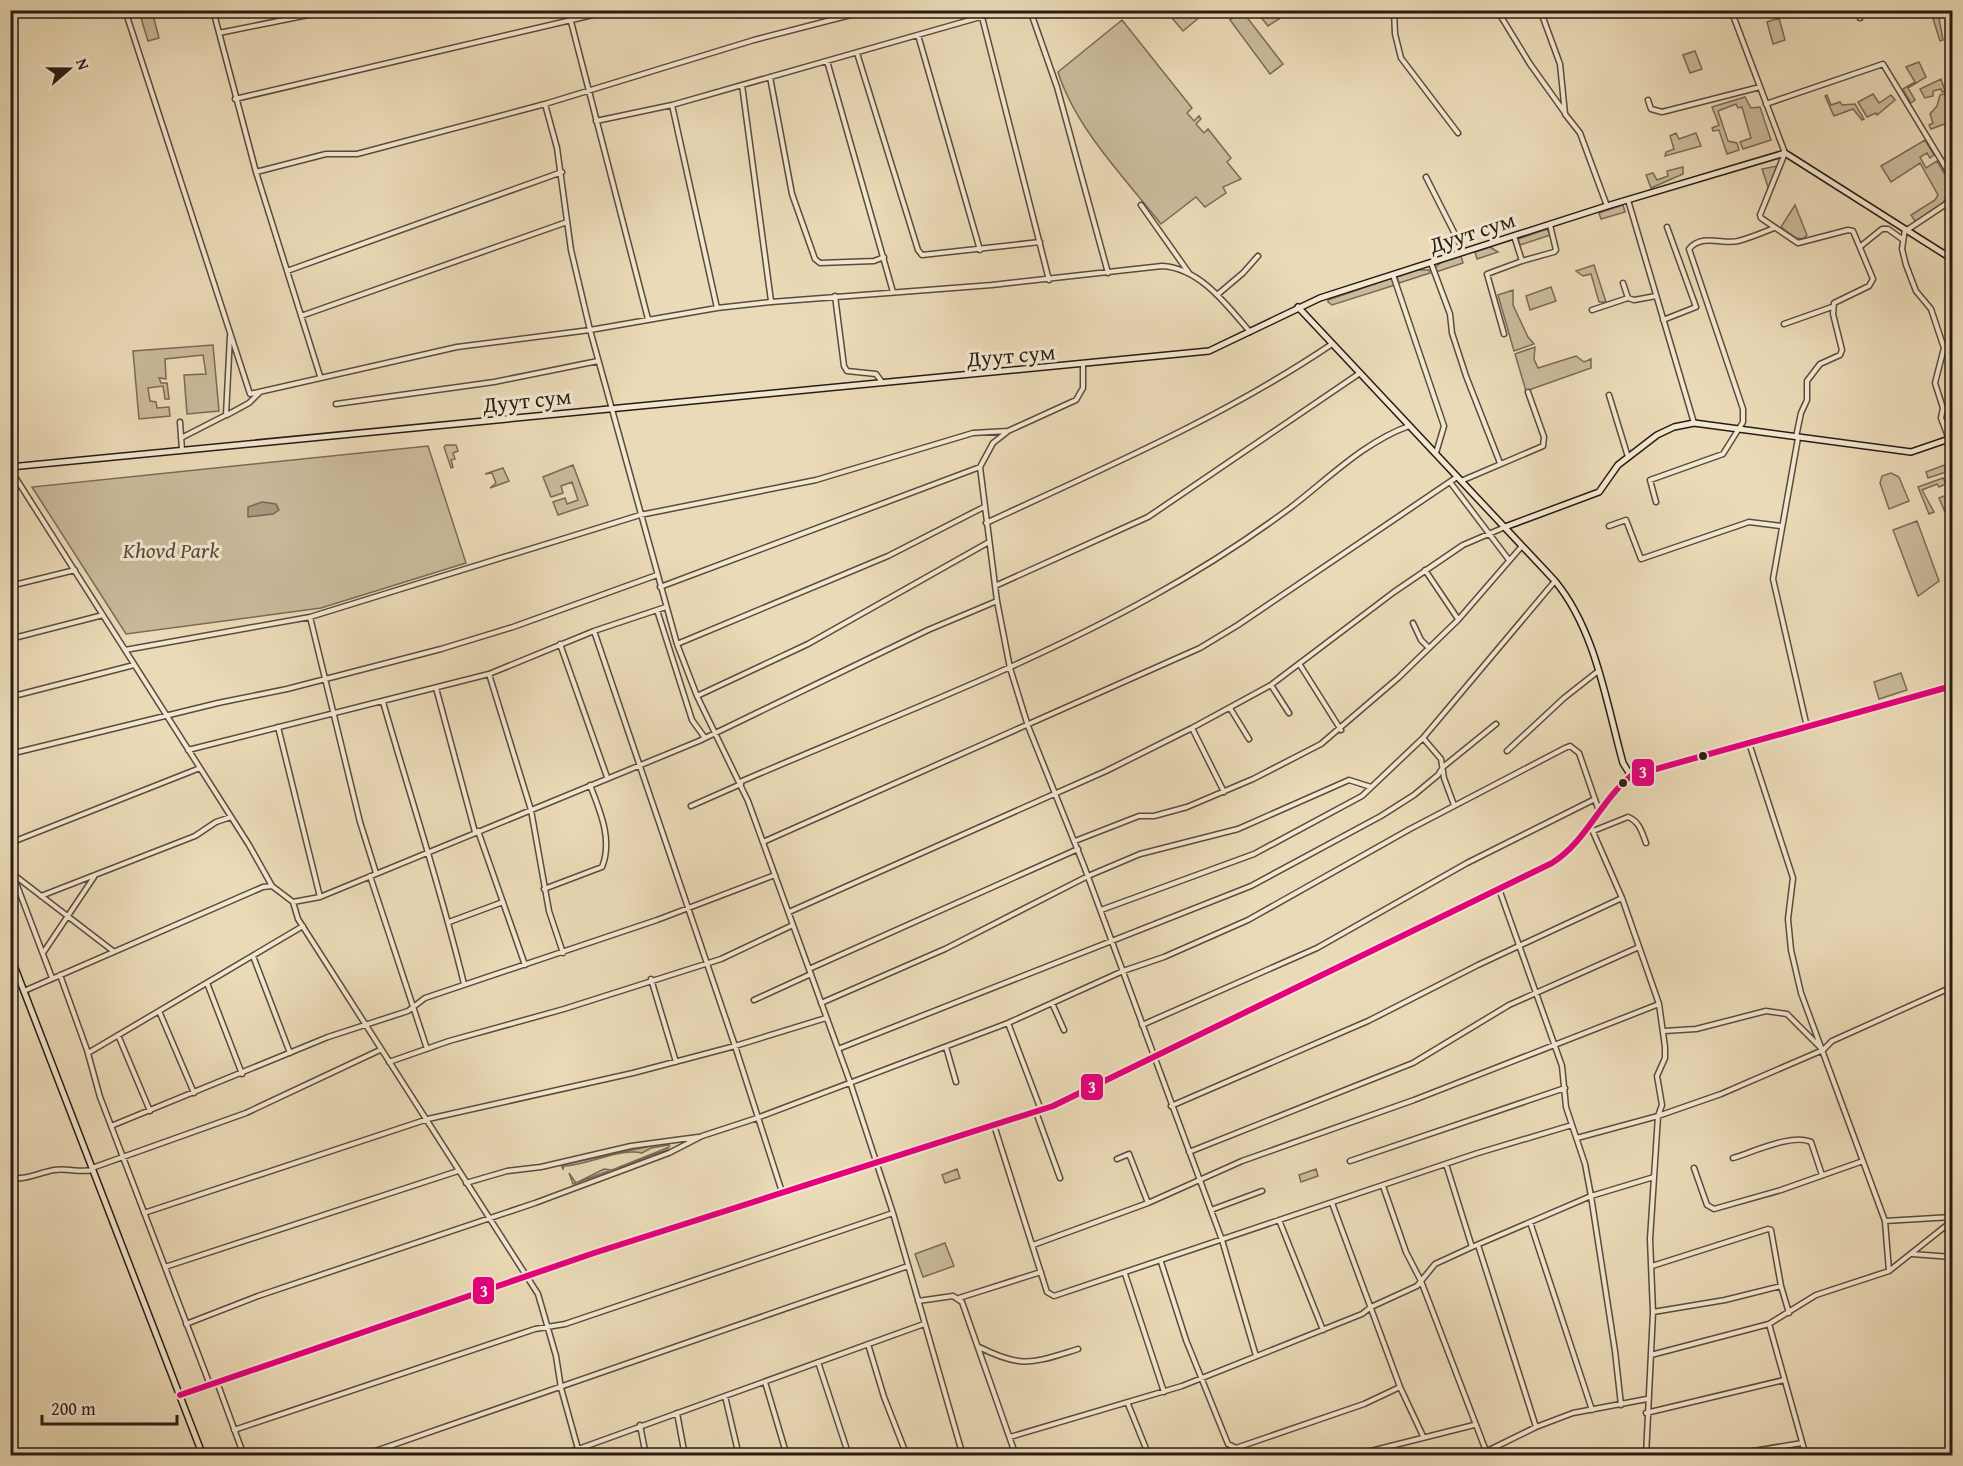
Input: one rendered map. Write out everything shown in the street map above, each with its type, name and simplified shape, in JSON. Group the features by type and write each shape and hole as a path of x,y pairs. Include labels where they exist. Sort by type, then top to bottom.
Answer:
{"main road":[{"name":"Дуут сум","path":"10,468 1209,351 1298,307 1394,274 1607,206 1785,153"},
{"path":"1785,153 1953,259"},
{"path":"1298,307 1555,581 1580,617 1623,763 1631,776 1953,686"},
{"path":"1505,527 1599,492 1615,468 1628,457 1663,432 1694,423 1911,452 1951,438"},
{"path":"10,955 203,1455"}],"street":[{"path":"125,10 250,394 320,376 457,347 590,330 717,308 835,296 1049,280 1162,266 1174,267 1190,274 1217,295 1250,332"},
{"path":"213,10 256,172 320,376"},
{"path":"219,33 333,10"},
{"path":"568,10 648,319"},
{"path":"235,99 614,10"},
{"path":"256,172 326,154 357,154 545,104 753,40 870,10"},
{"path":"596,121 672,105 1005,10"},
{"path":"1030,10 1057,87 1108,273"},
{"path":"1394,10 1395,34 1401,58 1458,133"},
{"path":"1497,10 1530,64 1580,134 1607,206"},
{"path":"1538,10 1542,15 1560,64 1565,114"},
{"path":"1542,15 1555,10"},
{"path":"1731,10 1785,153 1760,214 1774,228 1798,243 1848,230 1857,235 1872,283 1838,299 1832,308 1784,324"},
{"path":"1860,10 1860,18"},
{"path":"982,18 1049,280"},
{"path":"918,35 980,250"},
{"path":"857,53 918,250 922,255 1040,242"},
{"path":"827,61 893,292"},
{"path":"1766,104 1883,64 1953,178"},
{"path":"770,77 792,194 815,259 820,263 874,261 884,257"},
{"path":"742,85 771,302"},
{"path":"1648,100 1651,109 1662,112 1760,87"},
{"path":"545,104 562,172 567,222 590,330 677,645 697,696 740,783 850,1082 893,1213 963,1455"},
{"path":"672,105 717,308"},
{"path":"287,271 562,172"},
{"path":"1426,177 1464,252"},
{"path":"1628,200 1694,423"},
{"path":"1951,438 1941,418 1943,408 1935,383 1944,348 1931,309 1919,296 1913,282 1902,249 1902,239 1906,229 1953,200"},
{"path":"1141,205 1190,274"},
{"path":"301,316 567,222"},
{"path":"1504,334 1487,274 1556,251 1550,225"},
{"path":"1663,320 1696,307 1666,226"},
{"path":"1656,502 1650,485 1653,477 1723,454 1744,418 1743,409 1689,249 1693,244 1719,239 1736,242 1774,228"},
{"path":"1861,246 1882,229 1888,229 1902,239"},
{"path":"1514,236 1522,261"},
{"path":"1217,295 1243,273 1258,256"},
{"path":"1431,263 1450,314 1452,333 1466,376 1500,463"},
{"path":"1394,274 1444,426 1436,453"},
{"path":"1623,283 1628,298"},
{"path":"835,296 844,366 847,370 876,374 883,383"},
{"path":"1592,310 1628,298 1634,300 1656,296"},
{"path":"1807,727 1773,584 1801,413 1807,400 1807,381 1820,364 1840,355 1842,350 1832,308"},
{"path":"226,415 230,332"},
{"path":"986,523 1193,426 1300,366 1332,344"},
{"path":"336,404 494,382 598,361"},
{"path":"1083,365 1083,388 1076,400 1008,431 993,443 980,467 997,601 1010,668 1028,726 1075,841 1222,1240 1256,1356"},
{"path":"995,586 1148,517 1360,373"},
{"path":"181,438 249,403 261,391"},
{"path":"763,842 1028,726 1221,636 1450,482 1543,446 1544,437 1528,392"},
{"path":"1610,395 1628,457"},
{"path":"180,422 183,450"},
{"path":"691,806 1010,668 1153,596 1219,557 1278,516 1384,435 1408,426"},
{"path":"125,650 310,616 640,515 816,480 973,433 1008,431"},
{"path":"660,587 980,467"},
{"path":"10,468 231,817 272,886 293,902 294,911 380,1050 428,1119 487,1218 538,1294 549,1327 561,1388 580,1455"},
{"path":"1450,482 1509,560"},
{"path":"677,645 888,556 984,507"},
{"path":"1610,526 1626,520 1641,559 1749,522 1781,526"},
{"path":"789,912 1056,793 1192,729 1271,685 1425,570 1463,545 1505,527"},
{"path":"697,696 798,648 989,542"},
{"path":"1075,841 1139,816 1154,816 1187,807 1224,792 1290,761 1341,730 1458,620 1522,546"},
{"path":"10,586 75,570"},
{"path":"1425,570 1458,620"},
{"path":"10,754 324,679 513,627 657,575"},
{"path":"1101,910 1254,854 1362,796 1423,738 1555,581"},
{"path":"293,902 320,897 705,738 928,630 997,601"},
{"path":"188,750 489,674 594,631 666,607"},
{"path":"657,610 692,720 705,738"},
{"path":"10,639 103,615"},
{"path":"310,616 360,822 376,873"},
{"path":"1413,623 1421,640 1428,647"},
{"path":"594,631 735,1046 782,1192"},
{"path":"560,644 608,777"},
{"path":"10,697 134,665"},
{"path":"1300,665 1341,730"},
{"path":"1507,751 1564,698 1597,672"},
{"path":"489,674 531,810 544,889 563,953"},
{"path":"1271,685 1288,713"},
{"path":"435,688 477,832 525,965"},
{"path":"383,702 426,853 449,922 464,984"},
{"path":"1230,708 1248,739"},
{"path":"838,1049 1275,874 1381,816 1414,795 1443,767 1496,724"},
{"path":"279,727 320,897"},
{"path":"1192,729 1224,792"},
{"path":"1423,738 1441,759 1444,778 1454,806"},
{"path":"1749,743 1793,878 1788,920 1791,950 1801,993 1885,1221 1889,1271"},
{"path":"186,1324 258,1296 669,1153 702,1136 757,1118 1008,1023 1123,971 1164,957 1248,920 1454,806 1570,746 1579,753 1599,812"},
{"path":"10,843 200,768"},
{"path":"180,1395 527,1276 1039,1111 1558,859 1573,846 1616,790 1631,776"},
{"path":"821,1003 945,949 1088,876 1140,854 1238,829 1349,780 1371,787"},
{"path":"544,889 602,867 606,857 606,835 590,785"},
{"path":"1142,1025 1317,948 1467,863 1595,799"},
{"path":"40,896 195,836 216,822 231,817"},
{"path":"1593,831 1628,817 1634,819 1640,826 1646,843"},
{"path":"1590,824 1622,898 1659,1004 1664,1031 1665,1058 1657,1076 1662,1105 1658,1116 1650,1239 1653,1312 1646,1413 1646,1455"},
{"path":"809,969 1078,849"},
{"path":"10,867 52,978"},
{"path":"111,1126 290,1053 413,1007 425,998 563,953 775,874"},
{"path":"14,875 113,951"},
{"path":"369,876 427,1049"},
{"path":"43,953 94,877"},
{"path":"24,991 263,887 272,886"},
{"path":"1499,889 1562,1066 1566,1107 1577,1138 1591,1196 1621,1405"},
{"path":"1172,1106 1368,1021 1518,945 1622,898"},
{"path":"449,922 503,902"},
{"path":"389,1062 564,1010 706,963 755,945 793,925"},
{"path":"88,1053 303,926"},
{"path":"1189,1152 1413,1063 1509,1005 1639,946"},
{"path":"253,956 290,1053"},
{"path":"754,1000 811,974"},
{"path":"60,975 111,1126 210,1384"},
{"path":"651,980 676,1062"},
{"path":"207,983 242,1074"},
{"path":"1577,1138 1658,1116 1721,1094 1823,1050 1832,1041 1953,987"},
{"path":"1052,1003 1064,1030"},
{"path":"1033,1245 1148,1203 1242,1161 1404,1104 1554,1043 1659,1004"},
{"path":"159,1011 194,1093"},
{"path":"1664,1031 1696,1029 1766,1011 1787,1014 1823,1050"},
{"path":"144,1213 428,1119 676,1062 826,1018"},
{"path":"1008,1023 1060,1178"},
{"path":"118,1035 150,1111"},
{"path":"946,1047 956,1082"},
{"path":"10,1178 26,1179 52,1170 79,1173 92,1169 246,1113 380,1050"},
{"path":"1350,1161 1565,1088"},
{"path":"994,1125 1047,1292 1054,1296 1161,1262 1446,1164 1572,1125"},
{"path":"466,1184 507,1171 541,1167 631,1146 702,1136"},
{"path":"1734,1158 1783,1142 1804,1139 1810,1142 1822,1175"},
{"path":"1117,1160 1129,1154 1148,1203"},
{"path":"1694,1168 1707,1205 1714,1209 1863,1161"},
{"path":"1446,1164 1472,1247"},
{"path":"165,1267 458,1171"},
{"path":"1010,1437 1164,1392 1323,1330 1362,1314 1371,1307 1417,1286 1436,1264 1472,1247 1591,1196 1654,1177"},
{"path":"1383,1186 1406,1252 1421,1281 1474,1425 1486,1451"},
{"path":"1211,1210 1263,1191"},
{"path":"1332,1203 1400,1387 1423,1436"},
{"path":"234,1430 893,1213"},
{"path":"1885,1221 1953,1219"},
{"path":"1651,1355 1769,1324 1816,1295 1889,1271 1953,1219"},
{"path":"1279,1220 1323,1330"},
{"path":"1530,1222 1592,1410"},
{"path":"1652,1266 1768,1229 1771,1230 1781,1286 1789,1313"},
{"path":"1478,1245 1536,1427"},
{"path":"1911,1254 1953,1257"},
{"path":"1161,1262 1201,1379 1228,1444 1236,1448 1364,1404 1400,1387"},
{"path":"361,1455 561,1388 908,1266"},
{"path":"918,1301 958,1298 1041,1272"},
{"path":"1125,1274 1164,1392"},
{"path":"1653,1312 1725,1300 1781,1286"},
{"path":"958,1298 1016,1455"},
{"path":"559,1455 924,1324"},
{"path":"1769,1324 1806,1455"},
{"path":"868,1344 884,1397 907,1455"},
{"path":"978,1347 1018,1363 1032,1363 1078,1349"},
{"path":"818,1362 849,1455"},
{"path":"1646,1413 1784,1380"},
{"path":"217,1382 244,1455"},
{"path":"765,1382 787,1455"},
{"path":"725,1396 739,1455"},
{"path":"1477,1455 1536,1427 1573,1413 1647,1399"},
{"path":"1128,1404 1149,1455"},
{"path":"677,1413 685,1455"},
{"path":"640,1425 646,1455"},
{"path":"1351,1455 1474,1425"},
{"path":"1724,1455 1802,1443"}],"green space":[{"path":"1166,11 1207,11 1183,31"},
{"path":"1242,11 1283,64 1270,74 1230,20"},
{"path":"1256,11 1278,11 1282,17 1268,26"},
{"path":"1938,13 1943,40 1940,41 1932,15"},
{"path":"153,15 159,38 148,41 141,18"},
{"path":"1779,18 1785,40 1773,44 1767,22"},
{"path":"1122,20 1192,108 1187,113 1194,121 1199,116 1201,119 1196,124 1204,133 1208,129 1231,158 1227,162 1241,179 1223,187 1226,193 1205,207 1196,197 1161,224 1089,133 1066,93 1058,72"},
{"path":"1695,51 1702,69 1690,73 1683,55"},
{"path":"1919,62 1926,77 1908,88 1915,100 1911,103 1903,89 1915,82 1906,67"},
{"path":"1941,79 1945,91 1942,92 1941,89 1933,91 1933,96 1925,98 1920,89"},
{"path":"1947,93 1952,108 1947,113 1950,122 1931,129 1929,125 1933,123 1930,114 1937,106 1940,95"},
{"path":"1873,94 1879,103 1891,95 1895,100 1877,115 1876,113 1867,117 1858,102"},
{"path":"1827,95 1831,105 1840,102 1842,105 1855,104 1864,119 1862,120 1853,109 1834,116 1825,96"},
{"path":"1745,97 1751,108 1760,107 1771,140 1743,149 1740,142 1751,138 1742,107 1738,108 1736,104 1718,111 1728,141 1737,143 1739,150 1727,154 1719,130 1713,131 1712,128 1719,125 1712,107"},
{"path":"1676,133 1679,139 1696,133 1701,146 1665,156 1666,152 1674,149 1670,136"},
{"path":"1925,140 1934,155 1930,158 1927,153 1920,157 1926,168 1937,161 1950,183 1942,208 1917,224 1911,215 1935,200 1938,195 1920,163 1891,182 1881,166"},
{"path":"1683,167 1683,174 1651,188 1646,175 1653,173 1657,180 1668,176 1667,171"},
{"path":"1778,167 1769,190 1762,169"},
{"path":"1623,205 1625,212 1601,219 1599,213"},
{"path":"1795,205 1807,235 1803,239 1796,238 1781,227"},
{"path":"1547,229 1550,235 1520,245 1518,239"},
{"path":"1490,247 1498,252 1477,259 1475,252"},
{"path":"1461,256 1463,263 1436,272 1435,268 1440,263"},
{"path":"1594,265 1606,302 1599,302 1591,274 1583,276 1576,271"},
{"path":"1418,270 1429,270 1430,273 1399,283 1397,277"},
{"path":"1392,278 1395,285 1332,305 1328,302 1328,300"},
{"path":"1551,287 1556,301 1530,310 1526,296"},
{"path":"1513,290 1513,305 1528,337 1534,344 1514,351 1498,295"},
{"path":"213,345 219,411 187,414 184,375 206,374 203,355 165,359 166,379 159,378 161,383 167,383 169,399 165,399 163,386 148,388 150,401 156,402 157,408 169,407 170,416 139,419 133,351"},
{"path":"1535,347 1534,359 1538,368 1576,356 1584,362 1591,359 1591,368 1526,391 1515,354"},
{"path":"456,445 458,451 453,453 455,459 451,460 453,467 451,468 444,447"},
{"name":"Khovd Park","path":"428,446 466,563 321,608 126,634 32,487"},
{"path":"1947,464 1949,471 1928,478 1926,472"},
{"path":"573,465 588,505 558,515 553,502 565,498 567,504 578,500 572,482 561,486 563,493 551,497 543,477"},
{"path":"503,468 509,481 490,488 496,483 492,473 485,474"},
{"path":"1891,473 1899,477 1909,501 1889,509 1880,483 1882,476"},
{"path":"1943,478 1946,484 1939,487 1937,484 1922,490 1934,512 1929,514 1918,487"},
{"path":"1949,494 1952,496 1952,509 1945,512 1939,498"},
{"path":"1917,521 1939,581 1918,596 1893,530"},
{"path":"1901,673 1907,690 1879,699 1874,682"},
{"path":"660,1144 669,1145 651,1148 642,1153 614,1155 564,1166 563,1169 561,1165"},
{"path":"669,1147 667,1150 615,1169"},
{"path":"604,1169 612,1170 577,1183"},
{"path":"957,1169 960,1178 945,1183 942,1175"},
{"path":"1316,1169 1318,1176 1301,1182 1299,1175"},
{"path":"945,1243 954,1266 923,1277 915,1254"}],"shaded area":[{"path":"262,502 276,504 279,510 273,514 248,517 248,507"}],"transit line":[{"name":"3","path":"180,1395 594,1253 1053,1106 1552,863 1584,833 1610,797 1631,776 1952,686"}]}
